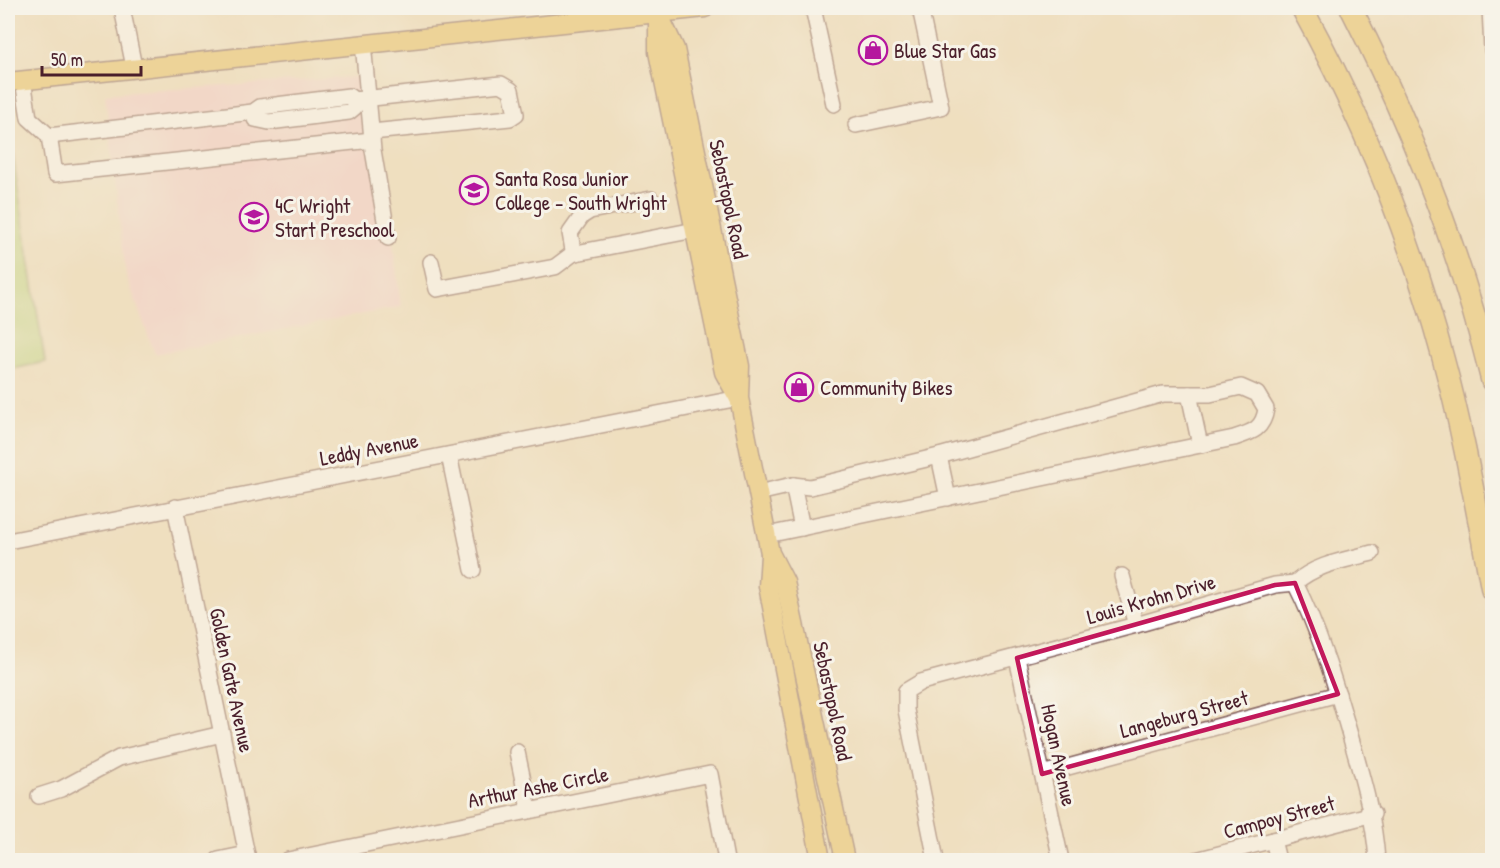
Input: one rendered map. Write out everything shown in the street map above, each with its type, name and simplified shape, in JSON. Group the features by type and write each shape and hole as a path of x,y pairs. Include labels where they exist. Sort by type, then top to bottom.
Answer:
{"highway":[{"path":"1302,8 1370,145 1419,276 1454,401 1492,590"},
{"path":"1351,8 1387,79 1436,194 1465,277 1492,381"}],"main road":[{"path":"15,81 657,10 705,8"},
{"name":"Sebastopol Road","path":"657,10 658,52 724,372 738,398"},
{"name":"Sebastopol Road","path":"657,10 675,49 740,366 738,398 768,544 768,586 821,861"},
{"name":"Sebastopol Road","path":"768,544 785,582 845,861"}],"street":[{"path":"122,8 134,68"},
{"path":"813,8 834,104"},
{"path":"856,125 941,107 920,8"},
{"path":"1490,8 1492,50"},
{"path":"363,43 362,99 372,136 388,238"},
{"path":"15,81 28,118 49,136 55,174 372,136 510,118 516,114 511,90 501,84 362,99 349,96 260,107 253,112 49,136"},
{"path":"574,252 570,233 582,216 590,211 651,199"},
{"path":"431,262 437,289 555,267 574,252 695,230"},
{"path":"758,493 794,485 810,487 939,456 1163,394 1210,394 1241,387 1257,394 1266,409 1264,422 1254,432 802,528 768,544"},
{"path":"1189,394 1200,445"},
{"name":"Leddy Avenue","path":"8,541 738,398"},
{"path":"449,455 473,570"},
{"path":"939,456 948,498"},
{"path":"794,485 802,528"},
{"name":"Golden Gate Avenue","path":"176,507 248,857"},
{"path":"1372,553 1319,568 1305,574 1295,583 1306,605 1338,694 1373,814 1377,861"},
{"path":"1122,576 1136,625"},
{"name":"Louis Krohn Drive","path":"936,861 906,710 906,691 921,682 1017,658 1275,585 1295,583"},
{"name":"Hogan Avenue","path":"1017,658 1060,861"},
{"name":"Langeburg Street","path":"1042,774 1338,694"},
{"path":"39,796 61,789 119,758 222,734"},
{"path":"517,752 529,809"},
{"name":"Arthur Ashe Circle","path":"288,861 359,853 529,809 710,774 726,861"},
{"name":"Campoy Street","path":"1196,861 1373,814"},
{"path":"1274,840 1278,861"},
{"path":"218,861 248,857"}],"highlighted area":[{"path":"1295,583 1338,694 1042,774 1017,658 1275,585"}],"shaded area":[{"name":"4C Wright Start Preschool","path":"371,76 401,307 155,354 126,275 105,94"}],"green space":[{"path":"8,124 45,362 8,370"}],"place":[{"name":"Blue Star Gas","path":"873,50"},
{"name":"Santa Rosa Junior College - South Wright","path":"474,190"},
{"name":"4C Wright Start Preschool","path":"254,217"},
{"name":"Community Bikes","path":"799,387"}]}
